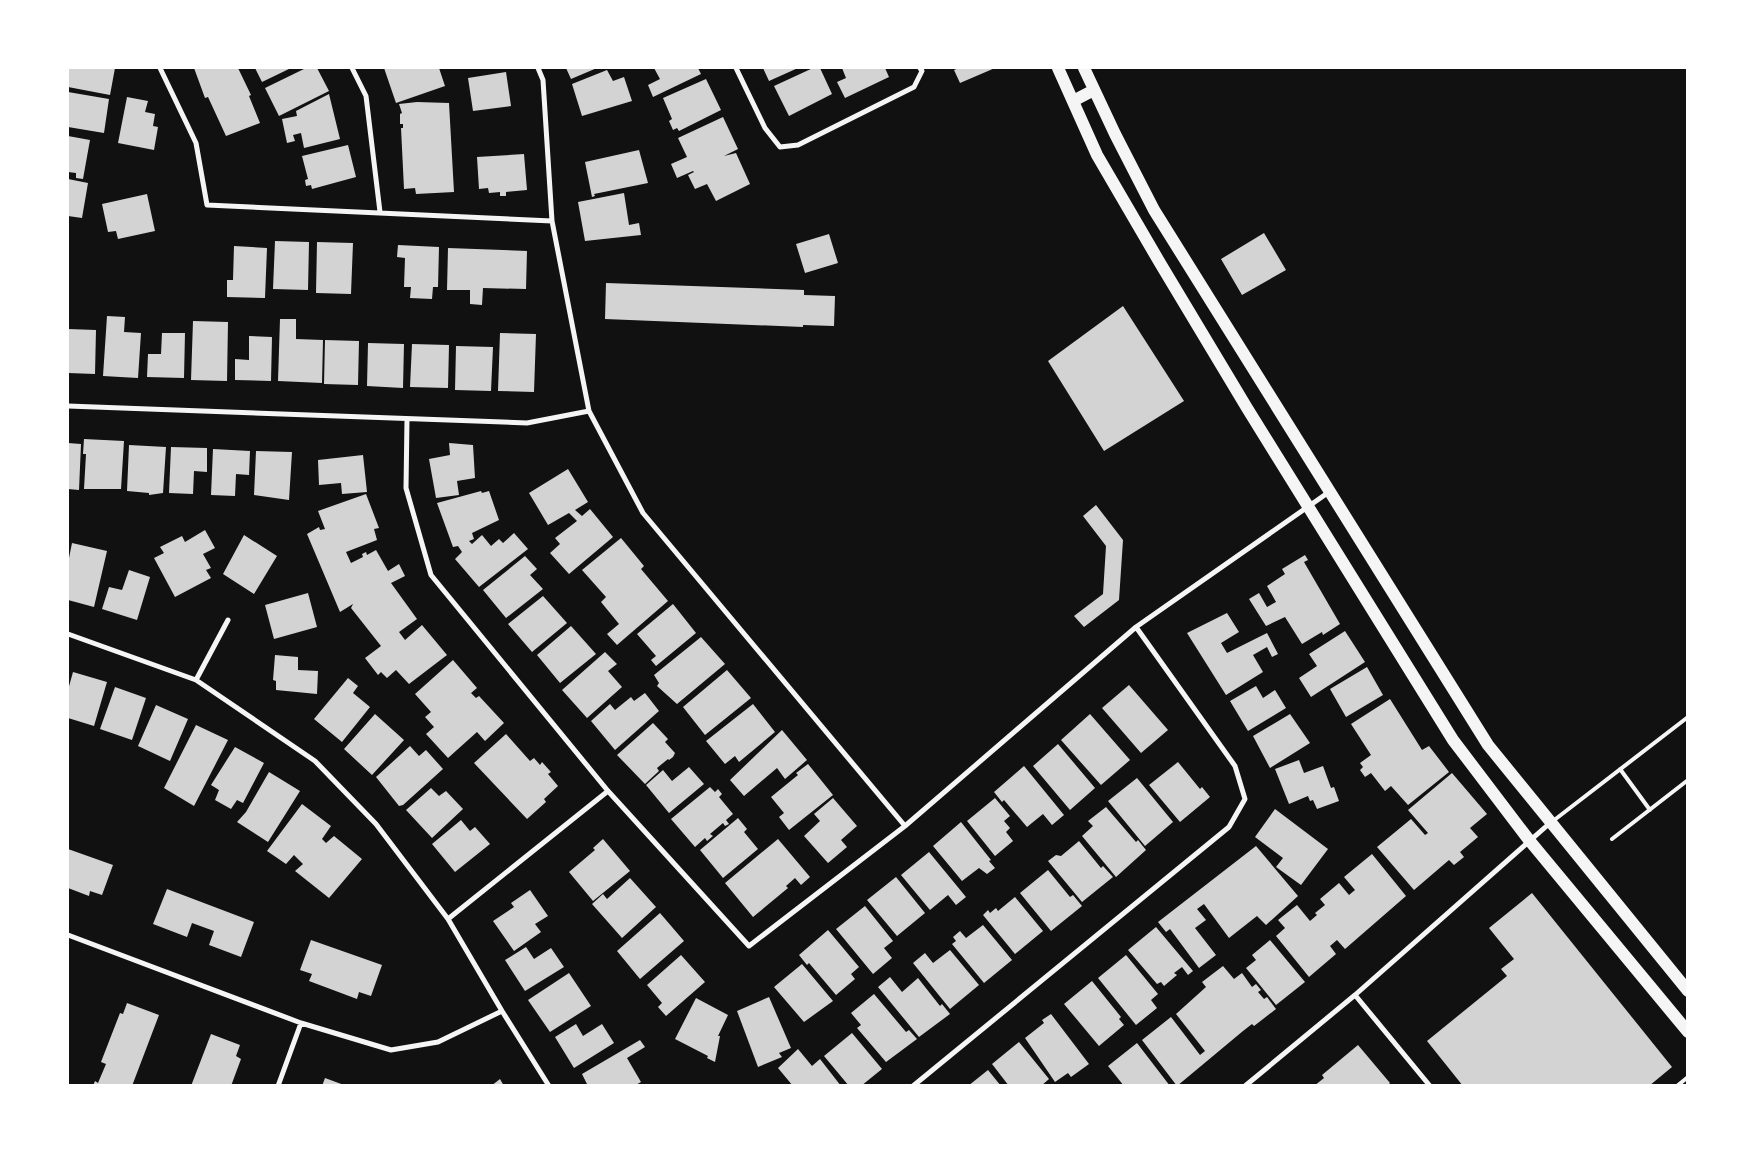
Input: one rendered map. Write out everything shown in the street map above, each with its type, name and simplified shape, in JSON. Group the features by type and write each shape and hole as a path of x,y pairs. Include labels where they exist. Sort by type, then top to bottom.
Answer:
{"main road":[{"path":"1058,68 1097,155 1308,508 1453,740 1529,840 1688,1032"},
{"path":"1084,68 1154,210 1488,745 1688,991"},
{"path":"1073,101 1094,90"}],"street":[{"path":"160,68 196,143 207,205 552,221"},
{"path":"352,68 366,96 380,212"},
{"path":"538,68 544,80 552,221 589,412 643,513 905,826"},
{"path":"736,68 765,128 780,148 798,145 914,87 922,71 920,68"},
{"path":"68,406 527,423 589,412"},
{"path":"407,419 406,488 431,575 608,791 749,946 905,826 1136,627 1330,492"},
{"path":"196,680 228,620"},
{"path":"913,1086 1229,826 1246,799 1234,766 1136,627"},
{"path":"68,634 196,680 315,761 376,824 448,920 549,1086"},
{"path":"448,920 608,791"},
{"path":"1246,1086 1355,995 1551,822"},
{"path":"68,935 301,1023 391,1050 438,1042 502,1011"},
{"path":"1355,995 1430,1086"},
{"path":"278,1086 301,1023"}],"lane":[{"path":"1551,822 1688,717"},
{"path":"1620,769 1650,810"},
{"path":"1612,840 1688,780"},
{"path":"1677,1086 1688,1077"}],"building":[{"path":"68,68 115,68 110,95 68,87"},
{"path":"194,68 238,68 251,95 249,96 260,123 226,136 208,97 205,98"},
{"path":"255,68 291,68 262,82"},
{"path":"306,68 317,68 329,91 279,116 265,88"},
{"path":"384,68 439,68 445,86 396,103"},
{"path":"566,68 597,68 571,79"},
{"path":"654,68 698,68 701,74 653,97 648,85 660,79"},
{"path":"763,68 798,68 769,81"},
{"path":"813,68 820,68 832,94 789,116 774,86"},
{"path":"842,68 885,68 889,77 845,98 837,82 846,78"},
{"path":"959,68 995,68 960,83 954,70"},
{"path":"607,70 613,81 624,77 632,101 582,116 572,84"},
{"path":"506,72 511,106 473,111 468,78"},
{"path":"706,79 721,110 679,131 677,128 673,130 669,121 672,119 663,98"},
{"path":"68,92 109,99 104,133 68,127"},
{"path":"329,94 340,139 304,148 301,133 293,135 295,141 287,143 282,119 297,116 296,111"},
{"path":"127,97 148,101 145,112 155,114 153,126 158,127 154,150 118,143"},
{"path":"417,102 449,103 454,192 416,194 415,188 404,189 401,128 403,128 403,124 400,124 400,114 402,113 399,104"},
{"path":"723,117 738,149 724,156 736,153 750,184 716,201 707,184 695,189 688,175 693,171 677,178 671,164 687,157 678,138"},
{"path":"68,136 90,140 83,179 76,178 76,173 68,172"},
{"path":"348,145 356,177 312,189 311,185 306,186 305,180 308,179 302,156"},
{"path":"639,150 648,183 594,194 595,196 592,197 585,162"},
{"path":"524,154 527,190 506,192 506,196 500,196 500,192 489,193 488,188 479,189 477,157"},
{"path":"68,179 88,183 82,218 68,216"},
{"path":"624,193 629,225 639,223 641,235 585,241 578,202"},
{"path":"147,194 155,231 118,239 116,231 108,232 102,204"},
{"path":"1264,233 1286,270 1242,295 1221,259"},
{"path":"829,234 838,263 805,273 796,244"},
{"path":"275,241 309,242 308,290 273,289"},
{"path":"317,242 353,243 351,294 316,293"},
{"path":"398,245 439,247 438,287 433,287 432,299 410,298 411,287 404,287 405,258 397,257"},
{"path":"234,246 267,248 265,298 227,297 227,280 233,280"},
{"path":"448,248 527,251 526,289 483,288 482,305 470,304 470,290 447,290"},
{"path":"606,283 804,290 804,295 835,296 834,326 803,325 803,327 605,319"},
{"path":"1123,306 1184,401 1104,451 1048,361"},
{"path":"107,316 125,317 124,332 141,333 138,378 103,376"},
{"path":"280,319 296,319 296,339 323,340 322,383 278,381"},
{"path":"193,321 228,322 227,381 191,380"},
{"path":"68,329 96,330 95,374 68,373"},
{"path":"162,333 185,333 184,378 147,377 148,354 161,354"},
{"path":"500,333 536,334 534,392 498,391"},
{"path":"249,336 272,337 271,381 235,380 235,359 249,360"},
{"path":"325,340 359,341 358,385 324,384"},
{"path":"368,343 404,344 403,388 367,386"},
{"path":"412,344 449,345 448,388 410,387"},
{"path":"456,346 493,347 491,391 455,390"},
{"path":"84,439 124,441 121,489 84,489 86,454 83,454"},
{"path":"68,443 81,444 79,490 68,489"},
{"path":"449,443 473,445 475,478 457,481 459,495 436,498 429,459 450,455"},
{"path":"129,445 166,447 163,493 149,495 149,493 127,491"},
{"path":"171,447 207,448 207,472 194,471 193,494 169,493"},
{"path":"213,449 250,451 249,475 236,474 235,496 211,495"},
{"path":"256,451 292,452 289,500 254,495"},
{"path":"363,455 367,492 342,494 341,483 319,485 318,460"},
{"path":"568,469 588,502 575,510 582,516 590,509 613,537 569,574 550,553 560,544 555,538 577,521 569,513 548,525 529,493"},
{"path":"481,491 482,493 489,491 499,520 472,533 474,539 469,541 472,544 482,535 491,546 499,539 503,543 514,533 528,549 479,587 455,559 462,552 458,546 453,547 437,503"},
{"path":"366,494 379,528 374,529 377,540 346,552 351,563 363,557 362,554 366,552 367,555 376,550 388,571 399,564 405,576 391,583 417,619 399,632 405,640 422,625 447,655 409,684 396,670 387,678 381,672 378,675 365,658 381,646 351,608 353,604 340,612 307,534 319,527 320,530 325,529 318,511"},
{"path":"1096,505 1123,540 1119,600 1084,627 1074,616 1103,594 1106,546 1083,516"},
{"path":"205,530 215,548 203,554 211,568 206,570 211,578 175,597 154,558 164,553 160,547 182,536 185,542"},
{"path":"244,535 277,556 254,594 223,574"},
{"path":"621,538 644,566 641,569 668,601 617,645 607,634 619,624 601,602 606,597 582,570"},
{"path":"72,543 107,551 94,607 68,600 68,563"},
{"path":"1305,555 1308,560 1304,562 1340,624 1323,635 1322,632 1302,644 1285,617 1266,626 1249,599 1259,593 1267,607 1276,602 1267,586 1285,574 1282,569"},
{"path":"525,556 537,569 530,575 543,589 506,618 483,590"},
{"path":"129,570 150,577 137,620 102,609 109,587 122,590"},
{"path":"308,593 317,627 274,639 265,605"},
{"path":"543,596 567,623 532,652 508,624"},
{"path":"673,604 696,633 656,666 651,660 656,656 637,634"},
{"path":"1227,613 1239,632 1221,643 1227,653 1267,633 1278,654 1272,657 1267,647 1253,655 1263,672 1226,695 1187,633"},
{"path":"571,626 596,654 560,683 537,655"},
{"path":"1345,631 1365,662 1311,697 1299,678 1317,666 1309,654"},
{"path":"701,637 725,664 677,704 657,686 659,683 654,675"},
{"path":"605,652 617,664 608,671 622,687 587,718 562,690"},
{"path":"275,655 298,657 298,670 318,671 317,694 276,690 276,681 273,680"},
{"path":"453,660 477,688 471,693 476,698 479,696 504,723 485,741 477,732 448,758 426,734 434,727 425,717 431,712 415,694"},
{"path":"1367,667 1383,695 1346,717 1330,689"},
{"path":"727,670 751,698 705,735 683,707"},
{"path":"73,672 107,682 94,726 68,718 68,690"},
{"path":"348,678 358,686 353,693 370,707 342,742 314,719"},
{"path":"1129,685 1168,730 1141,753 1102,708"},
{"path":"1256,686 1263,698 1275,690 1286,708 1248,731 1230,701"},
{"path":"115,687 146,698 132,740 100,729"},
{"path":"645,693 659,711 615,750 591,721 610,704 615,710 631,697 634,701"},
{"path":"1390,699 1422,750 1429,746 1449,772 1408,805 1391,786 1385,791 1371,773 1365,777 1360,770 1363,767 1360,763 1371,755 1351,724"},
{"path":"753,704 775,732 739,762 735,756 725,764 706,741"},
{"path":"156,705 188,719 170,761 138,746"},
{"path":"375,714 404,740 372,775 344,749"},
{"path":"1090,714 1130,760 1101,785 1061,740"},
{"path":"1290,714 1310,743 1270,768 1253,736"},
{"path":"653,723 668,739 665,742 675,753 673,757 657,768 659,771 645,784 617,755"},
{"path":"196,725 228,740 194,806 164,788"},
{"path":"782,730 807,760 785,779 777,768 744,796 730,780"},
{"path":"506,734 530,761 534,758 540,765 542,762 551,772 548,774 558,786 544,799 546,802 527,819 474,763"},
{"path":"1058,744 1095,788 1070,810 1033,766"},
{"path":"410,746 419,756 426,750 443,769 403,805 399,806 376,777"},
{"path":"235,747 264,763 243,803 237,800 231,809 215,800 219,790 211,785"},
{"path":"1299,760 1304,773 1323,766 1331,788 1334,787 1339,801 1317,809 1313,800 1310,801 1308,796 1289,804 1275,769"},
{"path":"1178,762 1200,789 1202,787 1210,797 1180,822 1149,785"},
{"path":"808,764 833,795 789,830 779,817 784,813 771,797 798,775 796,773"},
{"path":"1024,766 1064,815 1052,825 1043,814 1027,827 1004,800 1002,802 994,792"},
{"path":"689,767 704,784 669,813 646,785 663,770 672,781"},
{"path":"269,772 300,791 268,842 237,822 246,812"},
{"path":"1452,773 1487,814 1470,828 1478,837 1460,852 1464,857 1454,865 1449,860 1414,890 1377,847 1411,819 1425,835 1428,833 1408,810"},
{"path":"1137,778 1173,822 1145,846 1108,801"},
{"path":"710,787 715,792 718,789 722,794 719,797 733,814 726,820 729,824 725,826 723,823 710,834 713,836 707,841 705,838 695,847 671,819"},
{"path":"431,788 439,796 446,791 463,809 432,838 406,810"},
{"path":"833,798 857,826 841,840 847,847 828,863 804,836 820,821 814,814"},
{"path":"995,798 1010,816 1004,821 1010,828 1006,832 1013,841 995,856 967,821"},
{"path":"302,804 331,826 322,839 326,843 334,836 362,859 329,898 295,871 303,864 294,855 286,864 267,851"},
{"path":"1106,807 1136,842 1138,840 1146,850 1116,877 1082,836 1093,826 1088,821"},
{"path":"1275,809 1328,849 1301,885 1276,867 1283,858 1255,837"},
{"path":"738,818 747,829 744,832 758,849 723,878 700,850"},
{"path":"461,820 470,831 475,827 490,844 455,872 432,844"},
{"path":"961,822 991,860 989,861 995,868 987,874 979,868 962,881 933,846"},
{"path":"603,839 630,871 593,901 569,872 595,850 593,848"},
{"path":"778,839 810,877 801,885 795,878 786,886 788,888 753,917 725,883"},
{"path":"1079,841 1101,868 1103,866 1113,877 1082,902 1048,861 1056,855 1061,856"},
{"path":"1256,846 1298,896 1266,925 1257,916 1229,938 1204,904 1197,909 1206,920 1195,928 1216,955 1199,968 1170,929 1166,932 1158,922"},
{"path":"68,849 113,865 102,895 90,891 89,896 68,888"},
{"path":"929,852 966,897 956,905 948,895 930,910 901,875"},
{"path":"1372,854 1406,896 1345,949 1337,940 1330,946 1336,954 1309,977 1276,936 1285,928 1278,920 1297,905 1310,921 1317,915 1315,913 1325,905 1320,899 1339,883 1349,895 1355,890 1344,877"},
{"path":"1048,870 1070,897 1073,895 1082,906 1051,931 1020,893"},
{"path":"896,877 925,913 897,936 867,900"},
{"path":"630,878 656,907 622,938 592,904 603,894 607,899"},
{"path":"167,889 254,922 241,957 209,945 214,931 192,923 187,937 153,924"},
{"path":"530,890 548,916 535,924 541,932 514,951 493,921 514,907 511,903"},
{"path":"1532,893 1672,1067 1649,1086 1463,1086 1427,1041 1507,976 1501,969 1514,959 1489,928"},
{"path":"1015,897 1043,931 1015,954 983,915 988,910 990,913 996,908 998,911"},
{"path":"865,906 893,941 884,948 892,958 873,974 836,929"},
{"path":"660,913 684,941 640,979 617,951"},
{"path":"983,925 1012,960 984,983 952,944 956,941 953,937 960,931 966,938"},
{"path":"1156,927 1193,971 1188,975 1182,967 1174,973 1177,975 1164,986 1161,982 1157,984 1128,950"},
{"path":"828,930 859,967 851,974 855,979 836,995 809,963 807,965 799,955"},
{"path":"311,940 382,965 371,996 359,992 357,999 309,981 312,974 300,970"},
{"path":"1270,940 1305,982 1276,1005 1246,968 1256,960 1252,955"},
{"path":"526,947 534,959 551,948 564,967 525,991 505,960"},
{"path":"950,950 979,985 950,1009 913,963 925,953 933,963"},
{"path":"681,955 705,982 666,1016 658,1007 662,1003 647,985"},
{"path":"1126,955 1158,994 1151,1000 1157,1008 1136,1025 1098,978"},
{"path":"802,964 833,1001 804,1022 774,987"},
{"path":"1223,966 1234,979 1242,973 1252,987 1256,984 1261,990 1258,992 1264,999 1267,997 1276,1009 1254,1026 1252,1024 1243,1031 1177,1086 1142,1040 1171,1017 1200,1055 1205,1051 1176,1014 1206,987 1202,982"},
{"path":"569,973 591,1006 550,1032 528,1000"},
{"path":"890,977 902,992 918,978 940,1006 942,1004 950,1014 919,1037 878,987"},
{"path":"1092,981 1121,1017 1119,1019 1124,1025 1099,1046 1064,1004"},
{"path":"874,994 906,1032 909,1030 917,1039 886,1062 857,1028 861,1025 851,1013"},
{"path":"769,997 791,1048 779,1053 782,1057 758,1067 737,1011"},
{"path":"696,998 728,1015 718,1036 720,1036 715,1062 707,1058 708,1056 675,1039"},
{"path":"127,1003 159,1015 132,1086 93,1086 95,1081 98,1083 106,1064 101,1062 120,1013 123,1014"},
{"path":"1051,1014 1089,1064 1071,1077 1068,1073 1055,1082 1025,1038 1044,1023 1042,1020"},
{"path":"576,1024 583,1036 602,1024 614,1043 574,1068 555,1037"},
{"path":"852,1033 882,1069 861,1086 849,1086 824,1056"},
{"path":"211,1034 240,1045 236,1056 241,1059 231,1086 191,1086"},
{"path":"640,1040 645,1047 627,1058 641,1082 634,1086 588,1086 582,1074"},
{"path":"1019,1042 1049,1079 1041,1086 1009,1086 992,1064"},
{"path":"1137,1043 1170,1086 1124,1086 1108,1066"},
{"path":"1358,1045 1390,1083 1387,1086 1314,1086 1324,1078 1322,1075"},
{"path":"798,1049 812,1066 820,1059 841,1086 793,1086 778,1068"},
{"path":"988,1070 1001,1086 968,1086"},
{"path":"325,1078 344,1085 344,1086 322,1086"},
{"path":"500,1079 504,1086 491,1086"}]}
